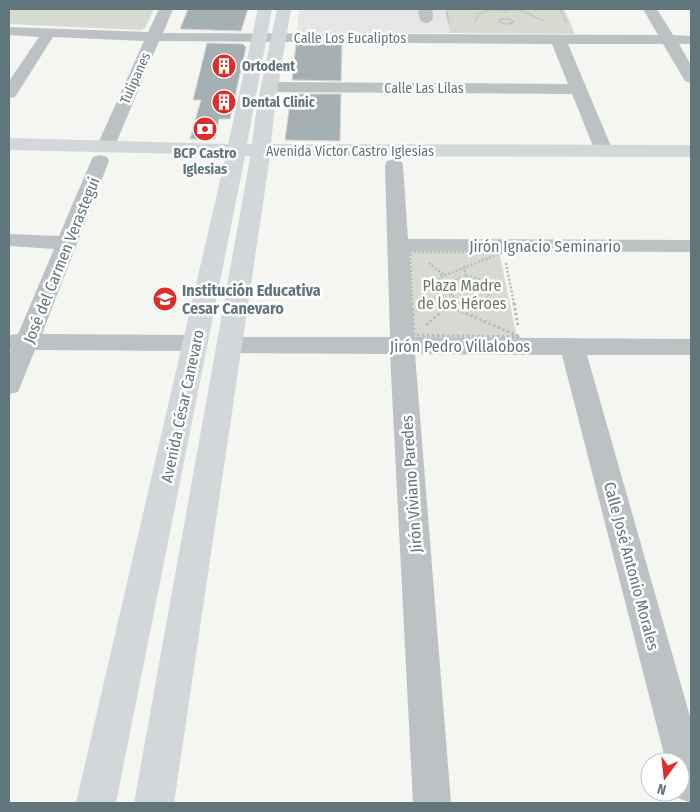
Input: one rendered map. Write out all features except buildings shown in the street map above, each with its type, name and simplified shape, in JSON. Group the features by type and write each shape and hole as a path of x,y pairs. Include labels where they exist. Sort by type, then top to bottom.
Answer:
{"main road":[{"name":"Avenida César Canevaro","path":"96,803 196,343 248,157 270,87 269,38 265,9"},
{"name":"Avenida César Canevaro","path":"154,803 229,345 248,157 269,38 284,9"},
{"name":"Avenida Victor Castro Iglesias","path":"9,144 103,155"},
{"name":"Avenida Victor Castro Iglesias","path":"9,158 103,155 248,157 604,151 691,152"},
{"name":"Avenida Victor Castro Iglesias","path":"248,157 394,165 691,166"}],"street":[{"name":"Tulipanes","path":"103,155 166,9"},
{"path":"650,9 691,78"},
{"name":"Calle Los Eucaliptos","path":"9,32 154,37 691,40"},
{"path":"11,84 48,34"},
{"path":"558,39 604,151"},
{"name":"Calle Las Lilas","path":"270,87 578,89"},
{"name":"José del Carmen Verastegui","path":"9,385 18,342 68,243 103,155"},
{"name":"Jirón Viviano Paredes","path":"394,165 402,346 432,803"},
{"path":"9,240 68,243"},
{"name":"Jirón Ignacio Seminario","path":"398,245 503,249 691,246"},
{"path":"18,342 196,343"},
{"name":"Jirón Pedro Villalobos","path":"229,345 402,346 521,342 572,346 691,347"},
{"name":"Calle José Antonio Morales","path":"572,346 691,785"}],"path":[{"path":"492,9 503,11 513,9"},
{"path":"503,11 506,18"},
{"path":"503,249 440,277 435,290 443,303 521,342"},
{"path":"503,249 521,342"},
{"path":"503,249 410,252 414,335 521,342"},
{"path":"464,266 466,276"},
{"path":"466,276 481,280 486,284 490,293 484,300 470,304 457,301 447,290 453,280 466,276"},
{"path":"470,304 472,316"}],"shaded area":[{"path":"299,9 445,9 450,33 297,33"}],"green space":[{"path":"9,9 154,9 145,28 140,30 9,24"},
{"path":"445,9 564,9 575,34 450,33"},
{"name":"Plaza Madre de los Héroes","path":"407,250 499,251 517,338 413,337"}],"place":[{"name":"Ortodent","path":"224,66"},
{"name":"Dental Clinic","path":"224,102"},
{"name":"BCP Castro Iglesias","path":"205,129"},
{"name":"Institución Educativa Cesar Canevaro","path":"165,299"}]}
